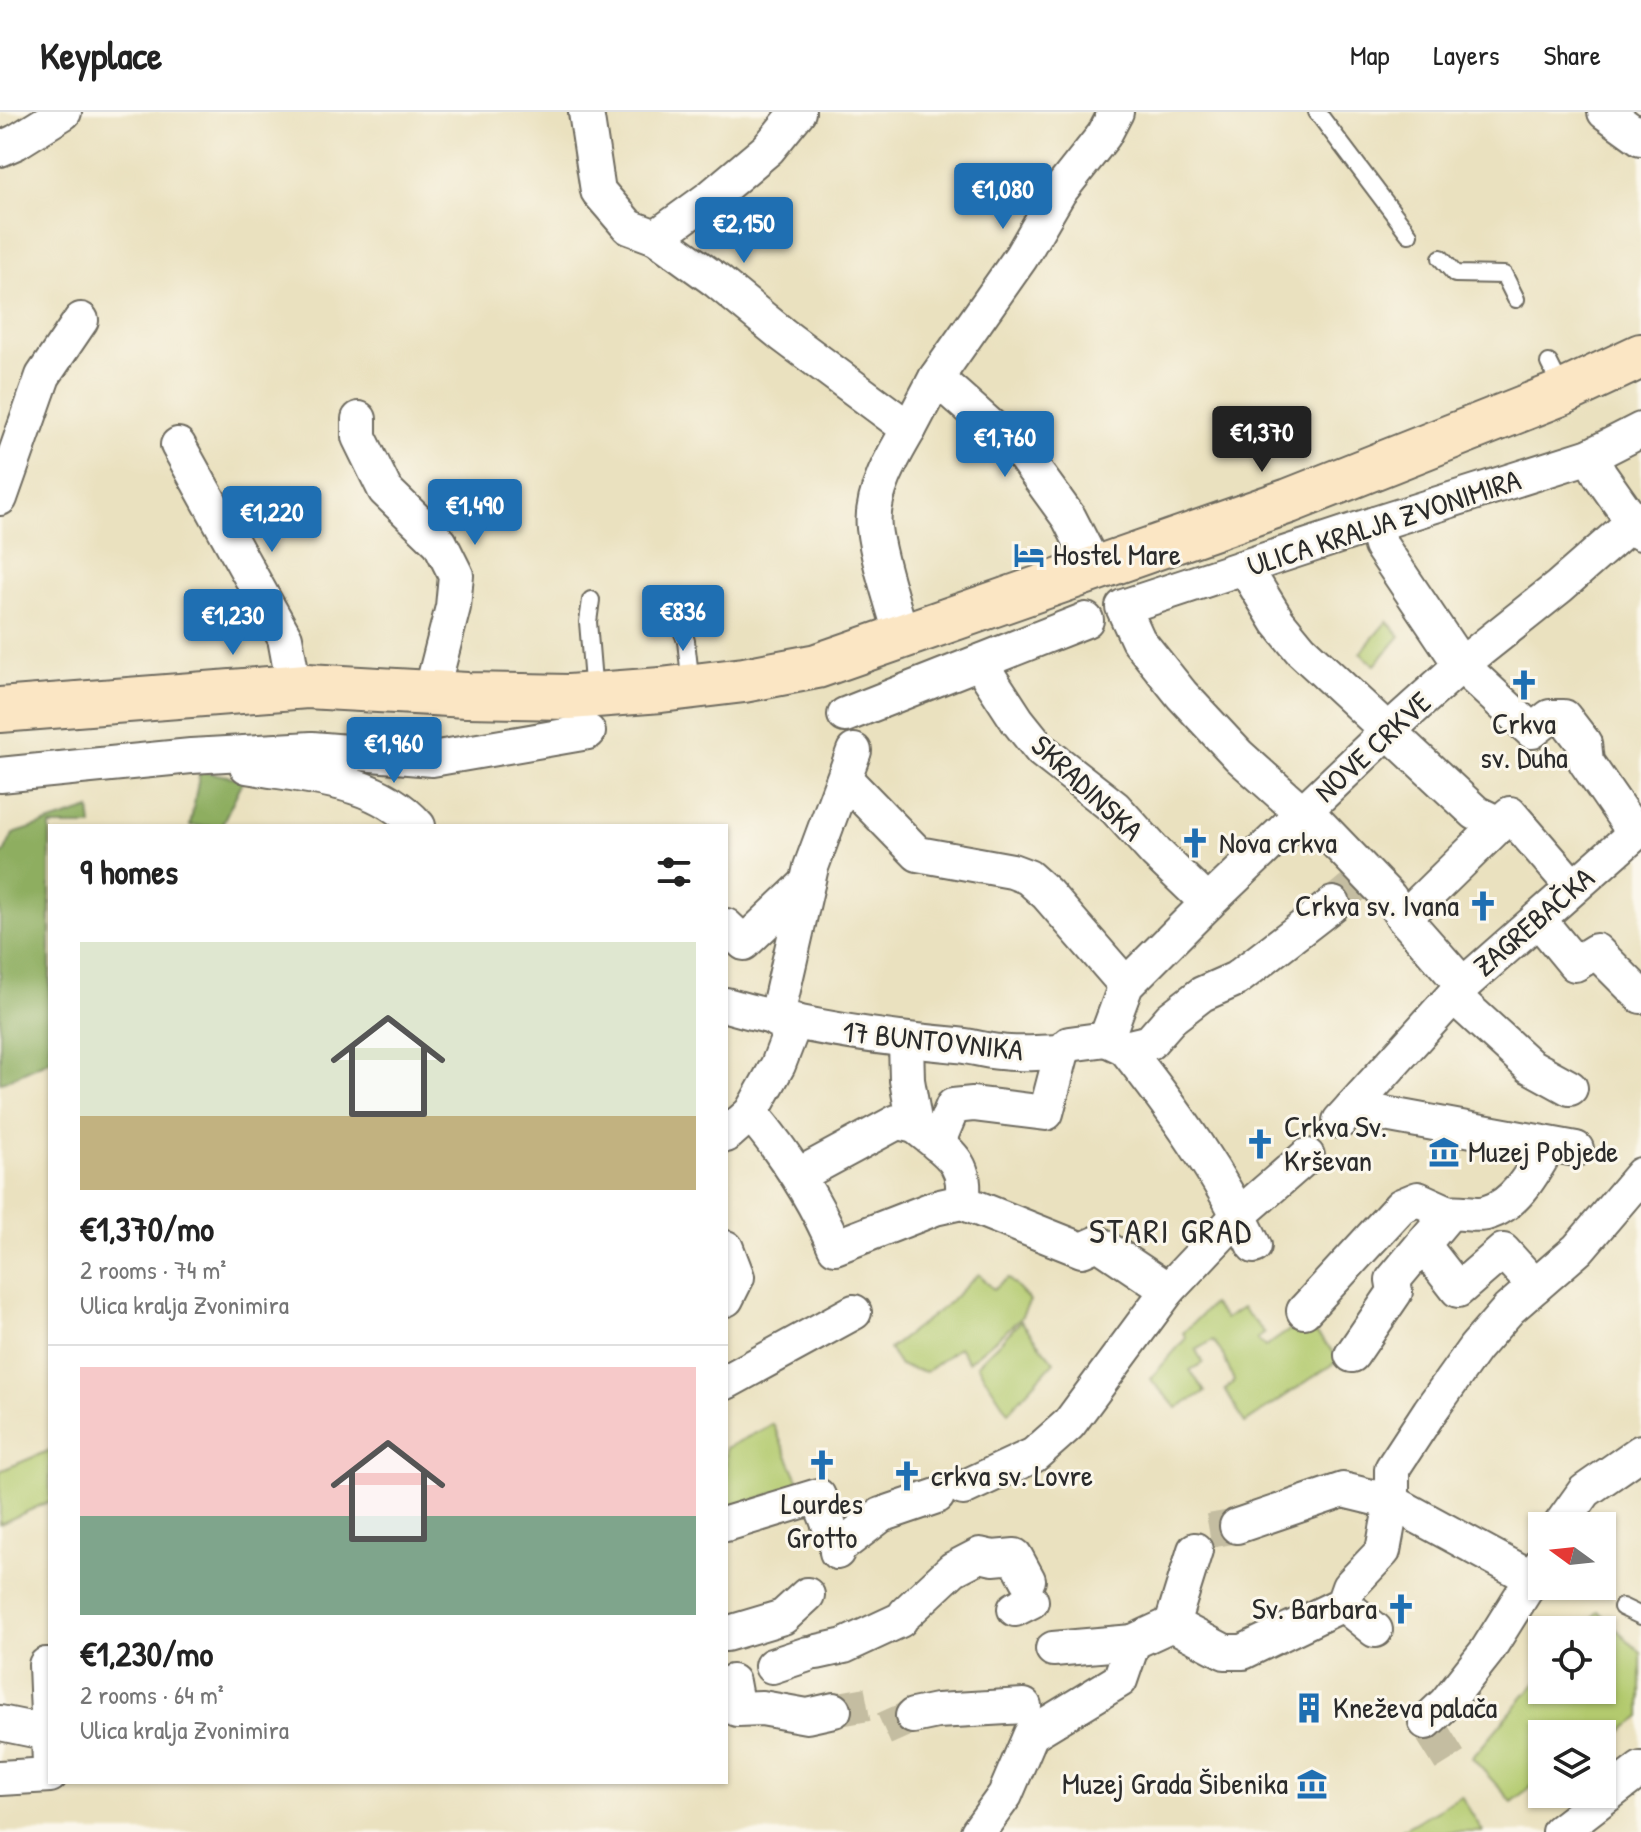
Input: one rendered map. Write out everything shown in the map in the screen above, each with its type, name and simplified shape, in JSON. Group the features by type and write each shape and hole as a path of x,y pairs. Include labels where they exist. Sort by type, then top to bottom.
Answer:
{"main road":[{"name":"ULICA KRALJA ZVONIMIRA","path":"0,710 294,687 431,693 591,714 691,687 817,666 1289,501 1556,378 1641,356"}],"street":[{"path":"0,149 64,112"},
{"path":"586,112 598,191 629,227 656,237 717,281 783,335 909,429"},
{"path":"656,237 711,197 768,149 798,112"},
{"path":"902,637 873,526 879,490 890,460 936,378 1021,257 1059,192 1104,135 1116,112"},
{"path":"1605,112 1641,138"},
{"path":"0,498 43,376 81,320"},
{"path":"936,378 1024,456 1069,518 1094,567"},
{"path":"359,419 359,437 385,490 440,543 456,575 453,607 431,693"},
{"name":"ULICA KRALJA ZVONIMIRA","path":"1306,811 1296,807 1210,726 1138,640 1123,607 1590,456 1641,430"},
{"path":"178,445 285,638 294,687"},
{"path":"1590,456 1637,528"},
{"path":"1375,524 1381,546 1461,665 1532,731 1550,717 1564,717 1584,743 1586,762 1638,831"},
{"name":"NOVE CRKVE","path":"1126,985 1389,730 1461,665 1637,528"},
{"path":"1245,568 1264,601 1301,650 1476,813 1499,824"},
{"path":"1086,620 941,675 851,738 807,883 778,1065 738,1124 799,1175 835,1247 935,1208 962,1202 1082,1250 1098,1243 1168,1290"},
{"name":"SKRADINSKA","path":"983,661 989,677 1017,720 1041,750 1115,808 1208,903"},
{"path":"0,775 191,756 312,749 432,759 591,714"},
{"path":"851,738 918,854 1012,871 1028,877 1047,894 1126,985 1127,1043 1204,1154 1254,1246"},
{"path":"191,756 355,786 379,795 404,810 416,824"},
{"path":"1306,811 1353,888 1389,897 1459,990 1460,1002 1530,1066 1570,1088"},
{"path":"1404,918 1510,814 1573,887"},
{"name":"ZAGREBAČKA","path":"1449,1213 1464,1211 1486,1214 1508,1201 1562,1147 1345,1116 1459,990 1638,831"},
{"path":"728,928 744,943 807,883"},
{"path":"1127,1043 1171,1018 1202,994 1236,979 1353,888"},
{"path":"1538,919 1575,964 1596,951 1641,996"},
{"name":"17 BUNTOVNIKA","path":"728,1006 854,1035 961,1045 1001,1053 1127,1043"},
{"path":"906,1042 907,1080 926,1135"},
{"path":"926,1135 953,1106 973,1104 1046,1113 1065,1048"},
{"path":"799,1175 897,1122 926,1135 956,1159 965,1184 962,1202"},
{"path":"728,1633 783,1617 838,1548 881,1515 950,1492 1034,1455 1069,1424 1168,1290 1239,1215 1307,1156"},
{"path":"1172,1624 1236,1656 1343,1604 1349,1587 1383,1551 1392,1502 1392,1469 1426,1409 1509,1309 1578,1249 1639,1171"},
{"path":"1304,1311 1401,1206 1418,1199 1449,1213 1393,1280 1395,1292 1352,1355"},
{"path":"1423,1245 1458,1290 1503,1251 1535,1286"},
{"path":"728,1252 737,1277 728,1295"},
{"path":"728,1381 854,1312"},
{"path":"1570,1512 1585,1491 1641,1452"},
{"path":"1069,1687 1133,1642 1172,1624 1208,1536 1343,1490 1392,1502 1528,1566"},
{"path":"728,1523 818,1496 827,1564"},
{"path":"834,1710 807,1716 762,1708 737,1709 768,1664 844,1646 903,1616 953,1569 980,1555 993,1558 1015,1556 1025,1597"},
{"path":"1423,1718 1466,1678 1528,1586"},
{"path":"1343,1604 1375,1630"},
{"path":"1053,1649 1133,1642"},
{"path":"974,1820 1005,1795 1031,1734 1120,1680 1133,1642"},
{"path":"48,1665 48,1720"},
{"path":"913,1716 937,1711 1024,1706"},
{"path":"0,1723 48,1747"},
{"path":"1559,1832 1641,1769"},
{"path":"0,1778 48,1775"}],"lane":[{"path":"1317,112 1409,234"},
{"path":"1441,258 1455,274 1504,275 1516,299"},
{"path":"591,600 588,622 591,714"},
{"path":"674,610 686,641 691,687"},
{"path":"1622,1607 1641,1616"}],"green space":[{"path":"1387,621 1400,636 1375,665 1360,653"},
{"path":"200,771 244,779 222,824 190,824"},
{"path":"90,809 92,824 48,824 48,1061 0,1083 0,853 4,853 13,834"},
{"path":"979,1274 993,1289 1008,1278 1030,1301 1020,1319 968,1362 959,1347 926,1372 900,1366 889,1349 946,1305"},
{"path":"1212,1304 1225,1319 1242,1308 1265,1333 1257,1339 1265,1347 1304,1320 1340,1359 1245,1423 1225,1390 1234,1381 1213,1340 1196,1350 1203,1363 1190,1370 1205,1392 1177,1408 1150,1379 1186,1338 1183,1333"},
{"path":"1021,1321 1054,1362 1008,1412 977,1365"},
{"path":"773,1424 800,1484 728,1509 728,1447"},
{"path":"48,1451 48,1502 0,1524 0,1471"},
{"path":"1616,1629 1641,1653 1641,1717 1616,1736 1616,1720 1528,1720 1528,1789 1512,1802 1472,1758 1528,1692 1528,1704 1616,1704"},
{"path":"1461,1796 1483,1832 1402,1830"}],"tunnel":[{"path":"1333,904 1357,884"},
{"path":"1209,1531 1237,1526"},
{"path":"834,1710 873,1703"},
{"path":"884,1729 913,1716"},
{"path":"1432,1732 1457,1772"}],"place":[{"name":"Hostel Mare","path":"1029,555"},
{"name":"Crkva sv. Duha","path":"1524,685"},
{"name":"Nova crkva","path":"1195,843"},
{"name":"Crkva sv. Ivana","path":"1483,906"},
{"name":"Crkva Sv. Krševan","path":"1260,1144"},
{"name":"Muzej Pobjede","path":"1444,1152"},
{"name":"Lourdes Grotto","path":"822,1465"},
{"name":"crkva sv. Lovre","path":"907,1476"},
{"name":"Sv. Barbara","path":"1401,1609"},
{"name":"Kneževa palača","path":"1309,1708"},
{"name":"Muzej Grada Šibenika","path":"1312,1784"}],"district":[{"name":"STARI GRAD","path":"1171,1231"}]}
